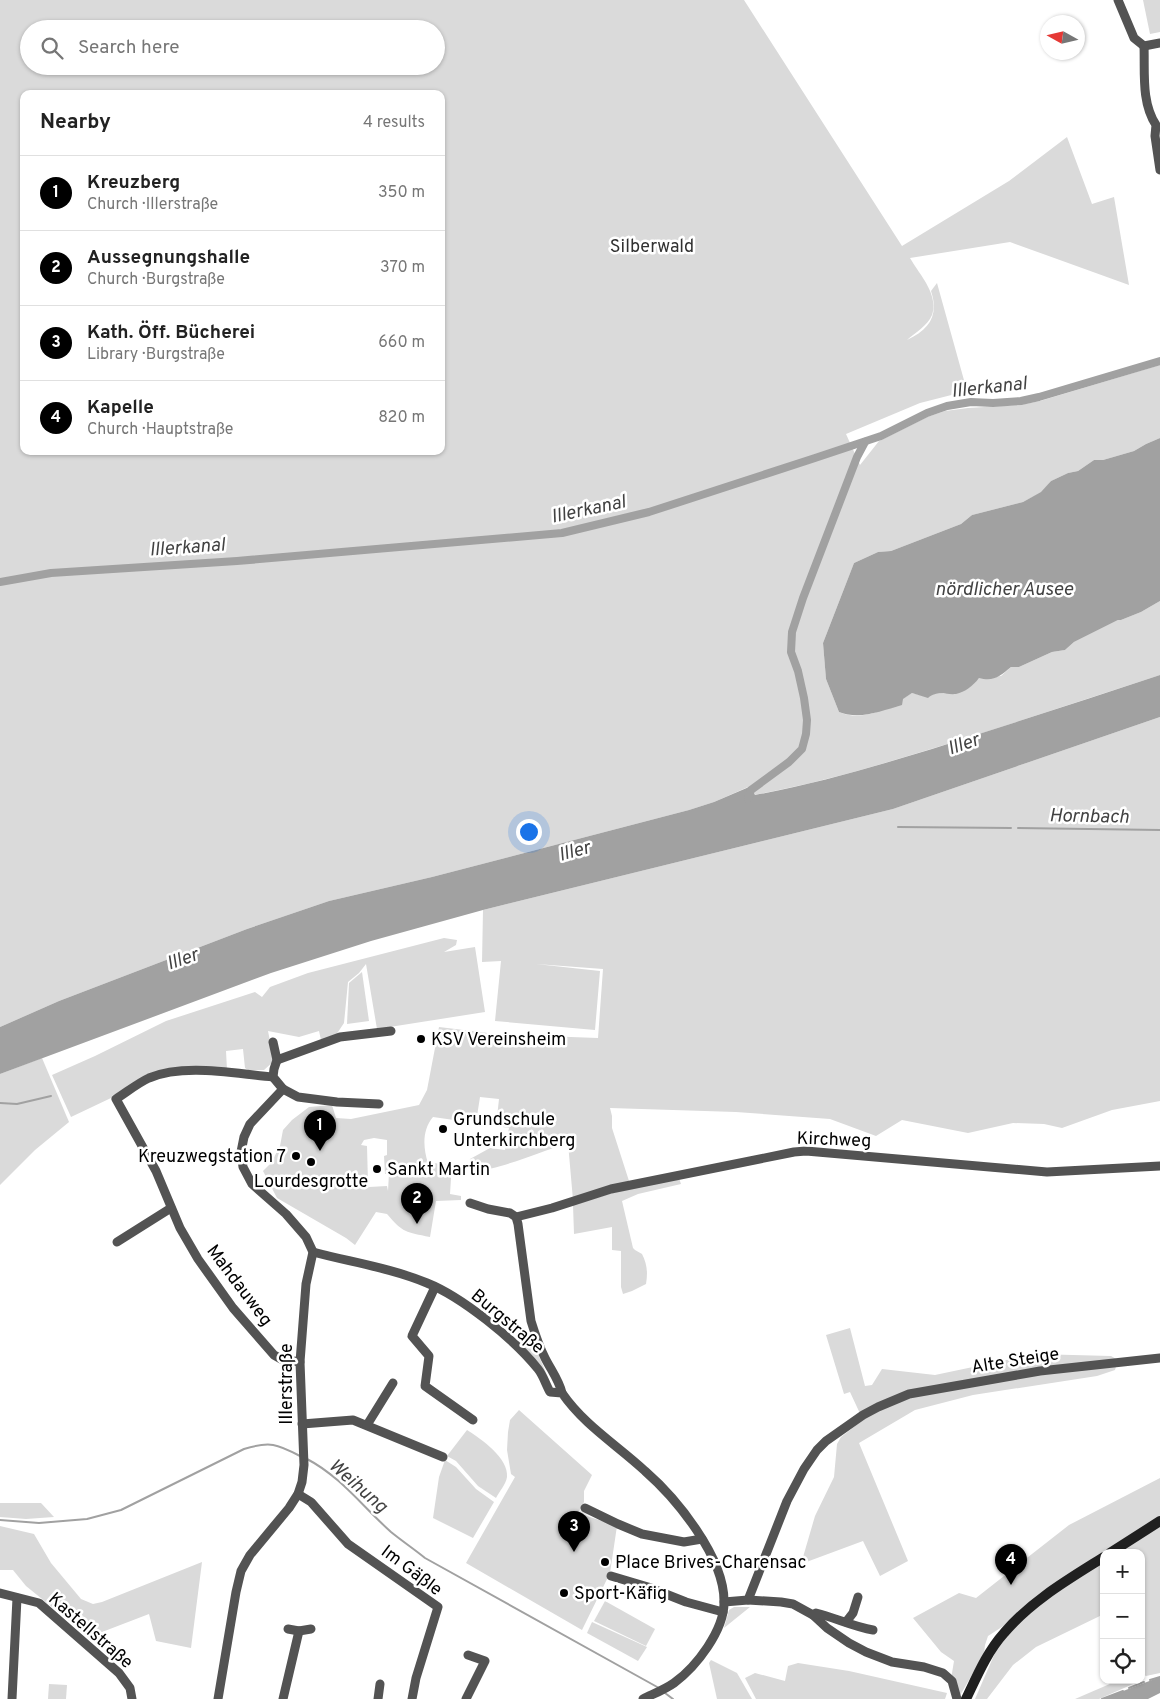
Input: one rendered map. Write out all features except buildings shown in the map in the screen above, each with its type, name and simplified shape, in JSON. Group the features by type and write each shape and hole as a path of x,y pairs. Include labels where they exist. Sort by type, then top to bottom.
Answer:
{"main road":[{"path":"1116,1549 1160,1521"},
{"path":"966,1699 984,1661 1003,1633 1050,1592 1100,1560"}],"street":[{"path":"1118,0 1134,38 1144,46 1160,43"},
{"path":"1144,46 1145,90 1151,117 1158,125 1155,136 1160,170"},
{"path":"277,1060 340,1037 391,1031"},
{"path":"272,1042 277,1060 273,1077 283,1089 298,1097 337,1102 379,1104"},
{"name":"Mahdauweg","path":"273,1077 196,1070 168,1072 148,1078 116,1098 156,1171 180,1228 198,1259 233,1308 274,1355 280,1359 300,1362"},
{"path":"283,1089 250,1124 244,1137 241,1152 243,1167 252,1184 286,1214 306,1237 313,1252"},
{"name":"Kirchweg","path":"516,1217 552,1208 611,1189 794,1152 834,1153 1047,1172 1158,1166"},
{"path":"470,1203 510,1213 516,1217 531,1321 535,1335 560,1385 562,1393"},
{"path":"117,1242 171,1208"},
{"name":"Burgstraße","path":"313,1252 410,1277 435,1288 468,1307 509,1339 539,1370 550,1392 562,1393 582,1418 647,1472 680,1506 702,1539 721,1580 724,1602 723,1612 716,1633 704,1652 678,1680 647,1697"},
{"name":"Illerstraße","path":"218,1699 241,1571 250,1555 289,1508 298,1494 302,1482 304,1465 300,1362 302,1315 313,1252"},
{"path":"435,1288 412,1336 429,1356 426,1386 473,1420"},
{"name":"Alte Steige","path":"748,1600 787,1500 815,1453 834,1434 878,1406 909,1394 1040,1371 1160,1358"},
{"path":"367,1425 393,1383"},
{"path":"302,1424 353,1420 443,1458"},
{"name":"Im Gäßle","path":"298,1494 311,1502 348,1544 438,1607 416,1678 412,1699"},
{"path":"585,1508 642,1534 684,1542 702,1539"},
{"path":"611,1576 648,1587 686,1602 723,1612"},
{"name":"Kastellstraße","path":"0,1593 39,1603 119,1673 130,1688 132,1699"},
{"path":"846,1622 853,1614 858,1597"},
{"path":"12,1699 17,1598"},
{"path":"724,1602 748,1600 793,1604 813,1615 827,1628 849,1643 866,1652 892,1662 924,1667 943,1673 952,1681 957,1699"},
{"path":"813,1615 816,1613 859,1628 873,1630"},
{"path":"288,1629 299,1631 312,1629"},
{"path":"283,1699 299,1631"},
{"path":"466,1699 485,1661 468,1654"},
{"path":"378,1699 380,1684"}],"green space":[{"name":"Silberwald","path":"0,0 744,0 902,246 1009,181 1067,137 1092,204 1114,197 1129,285 1010,242 910,258 927,285 933,298 931,291 937,283 967,391 920,403 846,434 860,465 879,441 927,417 945,411 1020,405 1040,401 1160,365 1160,438 1134,451 1103,460 1094,460 1078,471 1068,473 1051,481 1042,492 1023,502 972,515 961,524 891,551 878,552 854,563 823,643 826,679 839,712 858,716 868,715 886,708 912,693 928,697 934,693 955,694 979,678 1001,676 1011,667 1019,667 1052,652 1065,650 1074,642 1118,620 1141,612 1160,601 1160,675 960,740 843,775 754,795 748,787 714,802 689,810 432,877 329,901 247,929 59,1001 0,1027","holes":["933,300 934,307 931,320 927,326 907,340 928,322 932,315"]},
{"path":"1143,0 1160,0 1160,32 1150,34"},
{"path":"1160,717 1160,1101 1112,1110 1062,1128 1044,1124 1013,1123 968,1133 902,1120 876,1136 830,1119 736,1112 610,1108 612,1128 629,1181 573,1200 568,1143 521,1160 484,1170 476,1170 469,1166 470,1159 490,1148 505,1150 509,1128 496,1126 499,1099 480,1097 477,1116 462,1113 461,1121 433,1117 425,1133 424,1145 428,1163 448,1164 447,1172 451,1178 450,1194 461,1196 461,1200 436,1201 430,1237 406,1231 397,1225 387,1214 376,1212 355,1245 277,1198 263,1171 271,1163 280,1146 283,1130 292,1120 309,1107 332,1105 336,1118 351,1119 419,1105 427,1090 439,1027 488,1033 497,1040 515,1042 516,1035 598,1038 603,969 536,964 600,971 595,1030 495,1021 501,961 482,962 483,910 893,809","holes":["374,1138 387,1140 387,1155 384,1156 385,1174 389,1173 388,1191 387,1186 369,1187 366,1183 368,1183 367,1146 361,1145 364,1140"]},
{"path":"444,938 457,940 456,945 444,952 475,947 485,1012 377,1029 366,964 348,982 344,1023 336,1035 321,1040 319,1031 299,1037 268,1031 274,1061 264,1070 248,1070 245,1068 243,1049 226,1051 227,1070 145,1077 111,1098 71,1117 52,1075 166,1021 255,992 262,997 270,987 308,973"},
{"path":"362,972 369,1021 347,1024 349,983"},
{"path":"42,1058 69,1122 35,1150 0,1185 0,1074"},
{"path":"679,1178 681,1184 638,1194 622,1201 633,1248 642,1254 647,1272 646,1284 623,1294 621,1287 621,1251 612,1250 612,1227 574,1234 573,1205 612,1193"},
{"path":"850,1328 865,1386 872,1385 882,1369 935,1375 1035,1354 1111,1356 1118,1360 1115,1370 1097,1376 973,1395 915,1410 859,1443 908,1561 880,1576 863,1541 801,1564 815,1516 834,1477 837,1444 841,1437 863,1420 850,1392 844,1394 826,1335"},
{"path":"529,1333 550,1382 548,1382 515,1342 516,1338"},
{"path":"519,1410 592,1475 584,1491 584,1502 578,1513 617,1526 610,1573 582,1630 466,1563 515,1477 511,1474 507,1450 508,1432 510,1420"},
{"path":"467,1430 493,1450 504,1463 507,1477 496,1498 478,1486 456,1461 447,1456"},
{"path":"445,1460 456,1467 476,1489 494,1502 473,1538 433,1518 439,1477"},
{"path":"1160,1478 1160,1673 1145,1675 1145,1549 1100,1549 1100,1616 1036,1647 1013,1665 987,1699 975,1699 1008,1623 988,1636 984,1654 958,1699 951,1679 954,1661 941,1652 913,1618 959,1593 976,1598 1069,1525"},
{"path":"0,1503 41,1503 54,1517 26,1519 0,1517"},
{"path":"0,1526 34,1534 51,1563 81,1599 93,1604 202,1562 191,1648 156,1641 149,1614 89,1637 26,1586 13,1570 0,1570"},
{"path":"605,1601 655,1629 646,1646 594,1621"},
{"path":"734,1607 750,1607 724,1628 729,1610"},
{"path":"592,1622 647,1647 638,1661 587,1633"},
{"path":"711,1660 737,1673 752,1699 717,1699 709,1663"},
{"path":"798,1663 849,1671 947,1693 945,1699 756,1699 745,1678 755,1673 785,1681 788,1666"},
{"path":"49,1684 67,1685 66,1699 48,1699"},
{"path":"1110,1684 1133,1684 1099,1699 1075,1699"}],"water":[{"name":"nördlicher Ausee","path":"1160,438 1160,601 1141,612 1118,620 1074,642 1065,650 1052,652 1019,667 1011,667 993,679 979,678 969,688 959,693 938,693 928,698 912,693 903,699 902,705 878,712 855,715 839,712 826,679 823,643 854,563 878,552 891,551 961,524 972,515 1023,502 1041,492 1051,481 1068,473 1078,471 1094,460 1103,460 1134,451"},
{"name":"Iller","path":"1160,675 1160,717 893,809 483,910 371,941 271,973 0,1074 0,1027 59,1001 247,929 329,901 432,877 689,810 749,787 755,795 866,769"},
{"path":"1160,1677 1160,1693 1148,1699 1102,1699 1145,1684"}],"waterway":[{"name":"Illerkanal","path":"0,582 51,573 237,561 562,533 649,512 815,458 881,436 927,413 947,406 971,402 1021,401 1160,361"},
{"path":"748,799 751,790 789,762 802,749 807,720 798,671 791,652 792,632 803,598 857,457 865,442"},
{"name":"Hornbach","path":"898,827 1011,828"},
{"name":"Hornbach","path":"1018,828 1160,830"},
{"path":"0,1103 17,1104 51,1096"},
{"name":"Weihung","path":"0,1520 39,1523 87,1519 121,1510 244,1449 260,1445 279,1446 300,1456"},
{"name":"Weihung","path":"307,1459 330,1474 391,1532 425,1558 659,1688"},
{"name":"Weihung","path":"1150,1680 1160,1677"},
{"name":"Weihung","path":"1129,1688 1139,1684"},
{"name":"Weihung","path":"1102,1699 1123,1691"},
{"name":"Weihung","path":"665,1693 673,1699"}],"place":[{"name":"KSV Vereinsheim","path":"421,1039"},
{"name":"Grundschule Unterkirchberg","path":"443,1129"},
{"name":"Kreuzberg","path":"320,1151"},
{"name":"Kreuzwegstation 7","path":"296,1156"},
{"name":"Lourdesgrotte","path":"311,1162"},
{"name":"Sankt Martin","path":"377,1169"},
{"name":"Aussegnungshalle","path":"417,1224"},
{"name":"Kath. Öff. Bücherei","path":"574,1552"},
{"name":"Place Brives-Charensac","path":"605,1562"},
{"name":"Kapelle","path":"1011,1585"},
{"name":"Sport-Käfig","path":"564,1593"}]}
